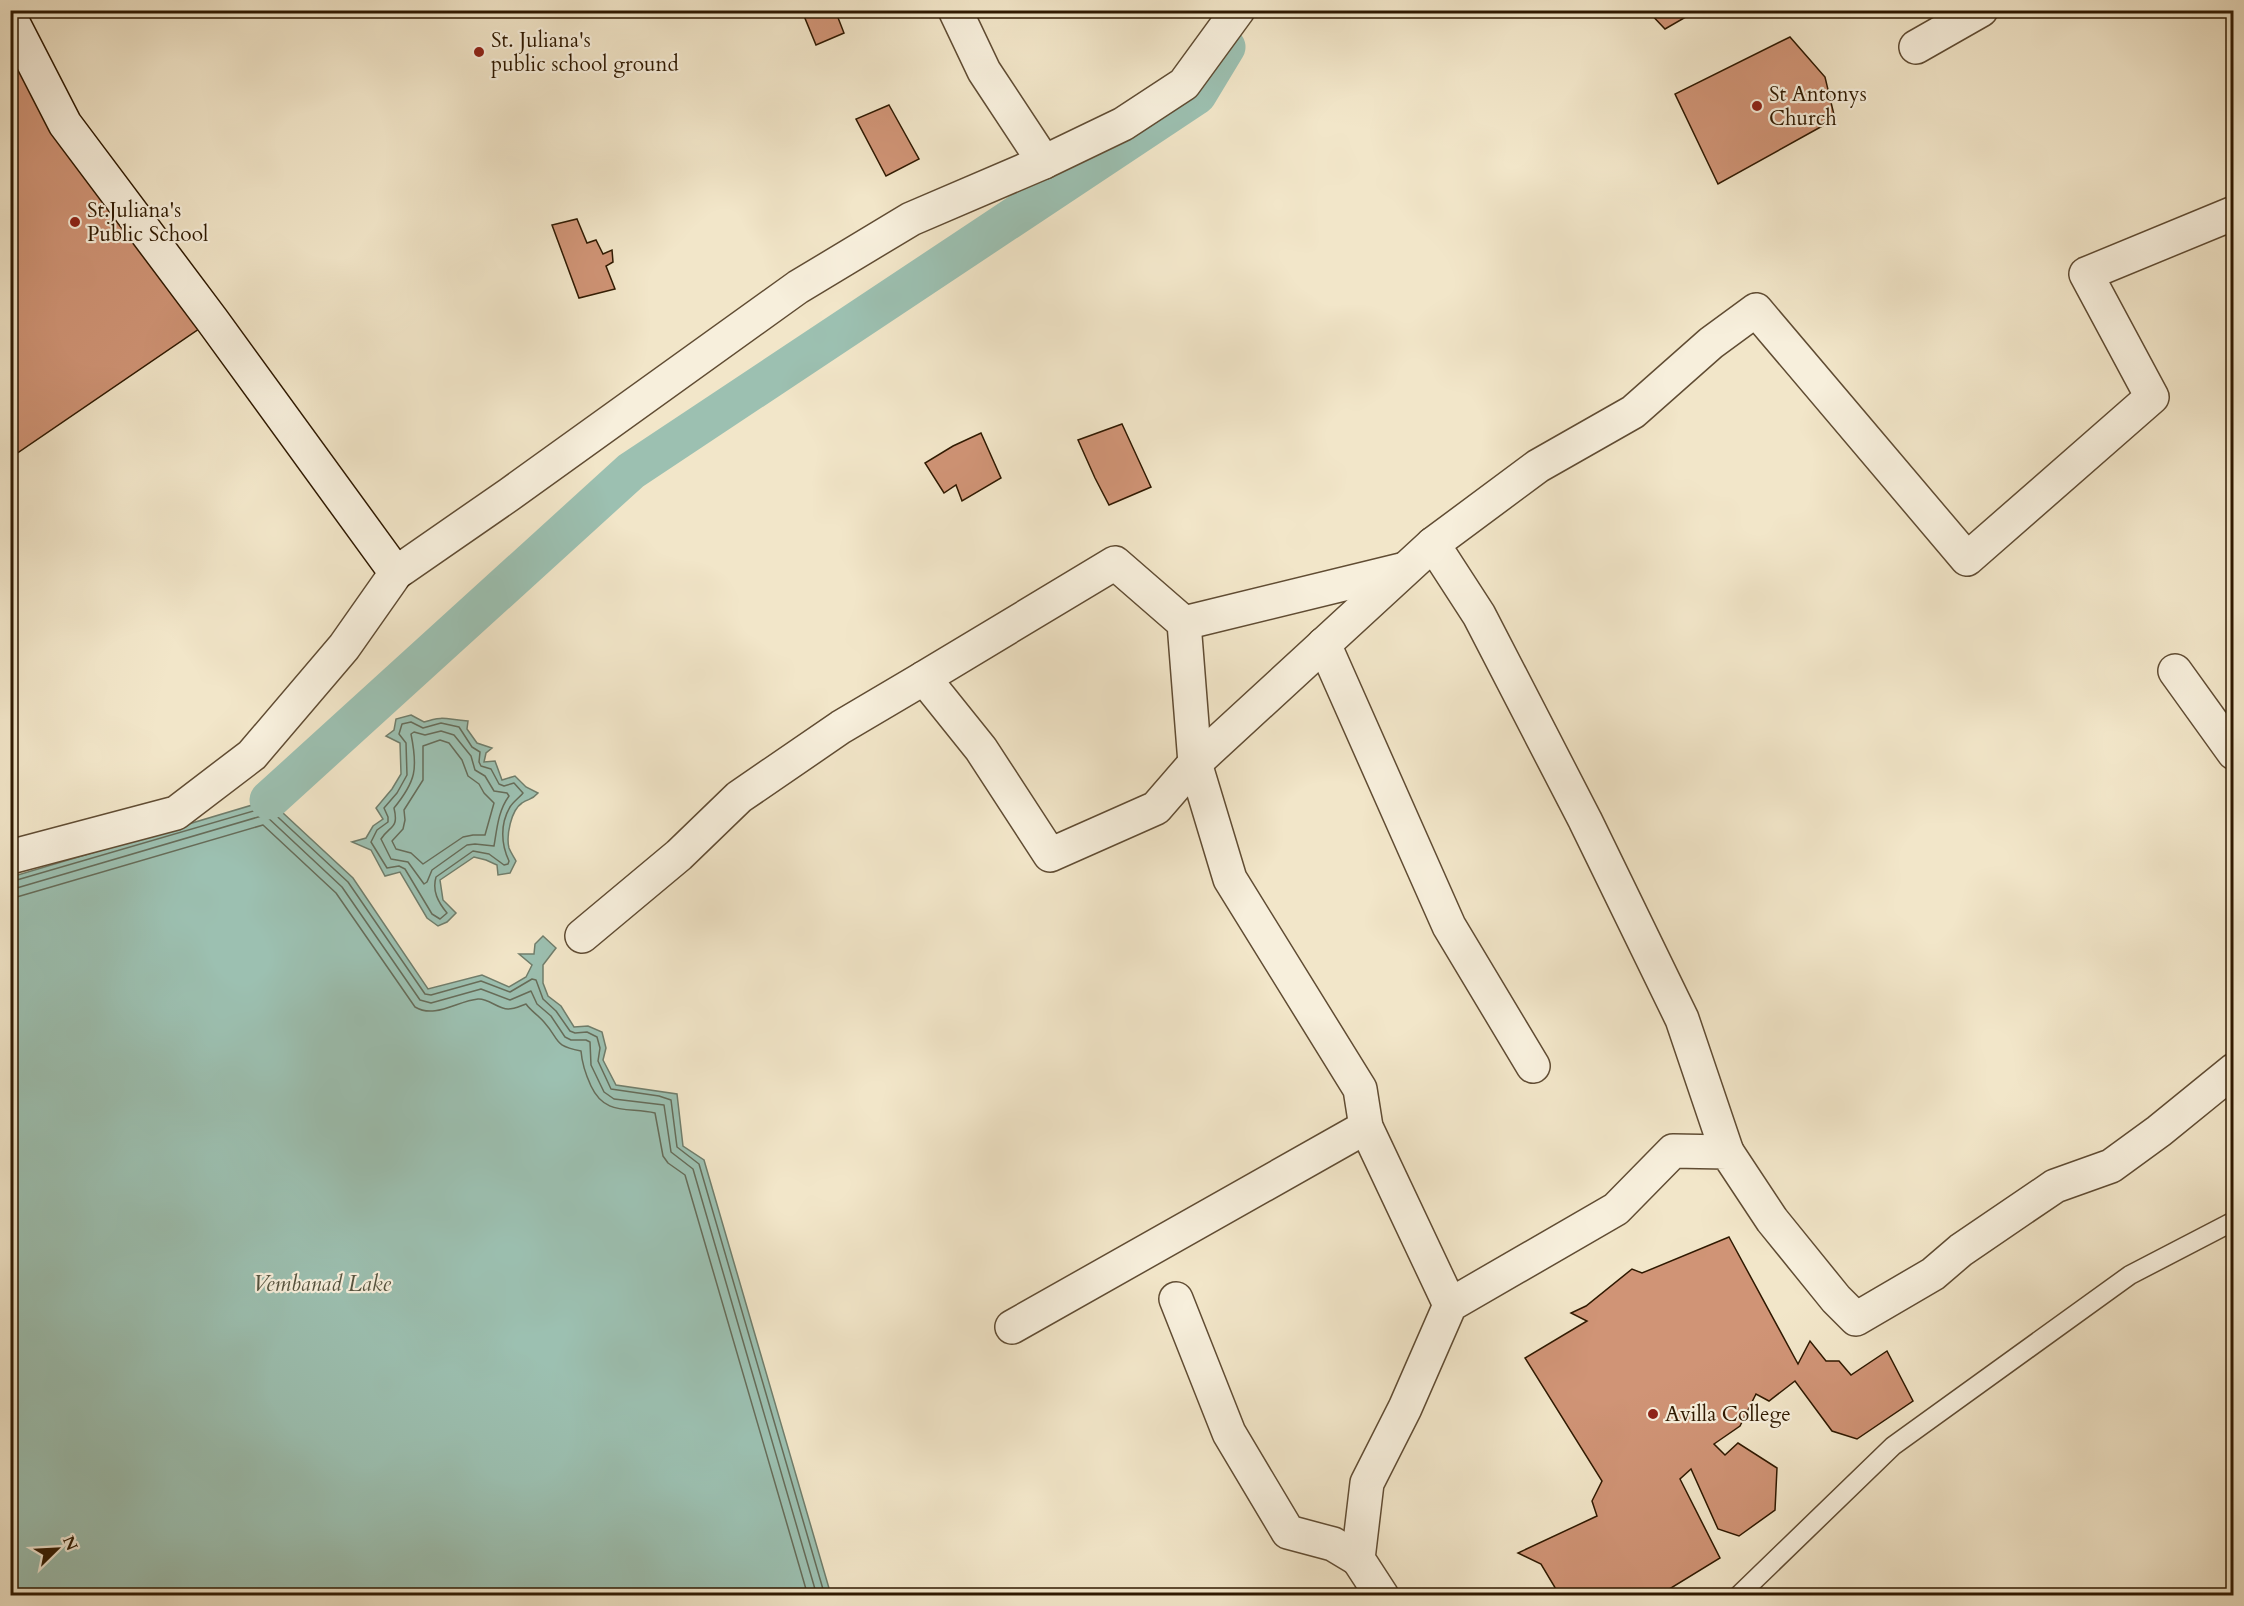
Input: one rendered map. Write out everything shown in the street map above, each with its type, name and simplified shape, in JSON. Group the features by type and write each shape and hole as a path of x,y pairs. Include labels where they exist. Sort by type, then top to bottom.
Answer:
{"street":[{"path":"955,10 984,71 1044,162"},
{"path":"10,856 176,813 252,755 344,647 396,573 798,287 911,219 1044,162 1123,124 1184,84 1238,10"},
{"path":"1916,47 1981,10"},
{"path":"10,17 65,123 396,573"},
{"path":"924,678 981,749 1050,855 1156,808 1195,763 1434,544 1538,466 1632,412 1711,343 1756,310 1967,560 2152,397 2086,274 2234,213"},
{"path":"1434,544 1479,615 1585,820 1682,1019 1727,1152 1772,1220 1836,1299 1856,1319 1933,1274 1961,1250 2055,1186 2111,1166 2159,1131 2234,1070"},
{"path":"582,936 679,855 740,797 841,727 1115,564 1184,623 1195,763 1230,879 1360,1089 1366,1126 1450,1305"},
{"path":"1184,623 1406,569"},
{"path":"1324,644 1449,926 1533,1066"},
{"path":"2175,671 2234,753"},
{"path":"1012,1327 1366,1126"},
{"path":"1358,1559 1367,1483 1406,1408 1450,1305 1616,1209 1673,1151 1727,1152"},
{"path":"1176,1299 1229,1433 1288,1532 1334,1545 1358,1559 1382,1596"}],"lane":[{"path":"1738,1596 1893,1446 2130,1275 2234,1221"}],"water":[{"path":"411,715 424,722 442,718 468,721 467,729 477,743 492,748 486,753 484,762 495,761 502,780 515,776 526,787 538,793 518,806 512,817 508,843 516,861 510,873 498,875 497,865 474,857 440,880 443,900 456,913 447,922 438,926 427,918 400,872 385,876 371,850 352,842 366,838 373,826 383,819 376,808 401,774 400,743 386,736 394,730 396,719"},
{"name":"Vembanad Lake","path":"269,800 353,878 428,989 482,975 509,987 526,977 532,965 519,954 534,954 535,944 543,936 556,948 543,965 543,983 548,996 561,1006 574,1027 588,1026 602,1032 606,1048 603,1060 616,1085 677,1094 683,1146 704,1160 831,1595 11,1596 11,877"}],"building":[{"path":"835,10 844,33 816,45 802,11"},
{"path":"1647,10 1698,10 1665,29"},
{"name":"St.Juliana's Public School","path":"10,17 212,320 10,458"},
{"name":"St Antonys Church","path":"1790,37 1825,77 1835,119 1718,184 1675,94"},
{"path":"889,105 919,159 886,176 856,119"},
{"path":"577,219 587,243 596,240 603,254 612,250 613,262 606,266 615,289 579,298 552,225"},
{"path":"1122,424 1151,487 1109,505 1078,440"},
{"path":"981,433 1001,478 962,501 956,485 944,493 925,463"},
{"name":"Avilla College","path":"1729,1237 1798,1364 1810,1341 1826,1361 1839,1361 1851,1375 1887,1351 1913,1401 1857,1439 1832,1431 1795,1381 1769,1401 1756,1394 1740,1426 1714,1444 1725,1455 1738,1443 1777,1468 1775,1510 1739,1536 1718,1529 1691,1469 1680,1479 1720,1558 1658,1596 1560,1596 1541,1564 1518,1553 1597,1516 1592,1501 1602,1481 1525,1358 1587,1321 1571,1313 1586,1306 1632,1269 1642,1273"}],"waterway":[{"path":"269,800 631,471 1197,95 1226,47"}],"place":[{"name":"St. Juliana's public school ground","path":"479,52"},
{"name":"St Antonys Church","path":"1757,106"},
{"name":"St.Juliana's Public School","path":"75,222"},
{"name":"Avilla College","path":"1653,1414"}]}
